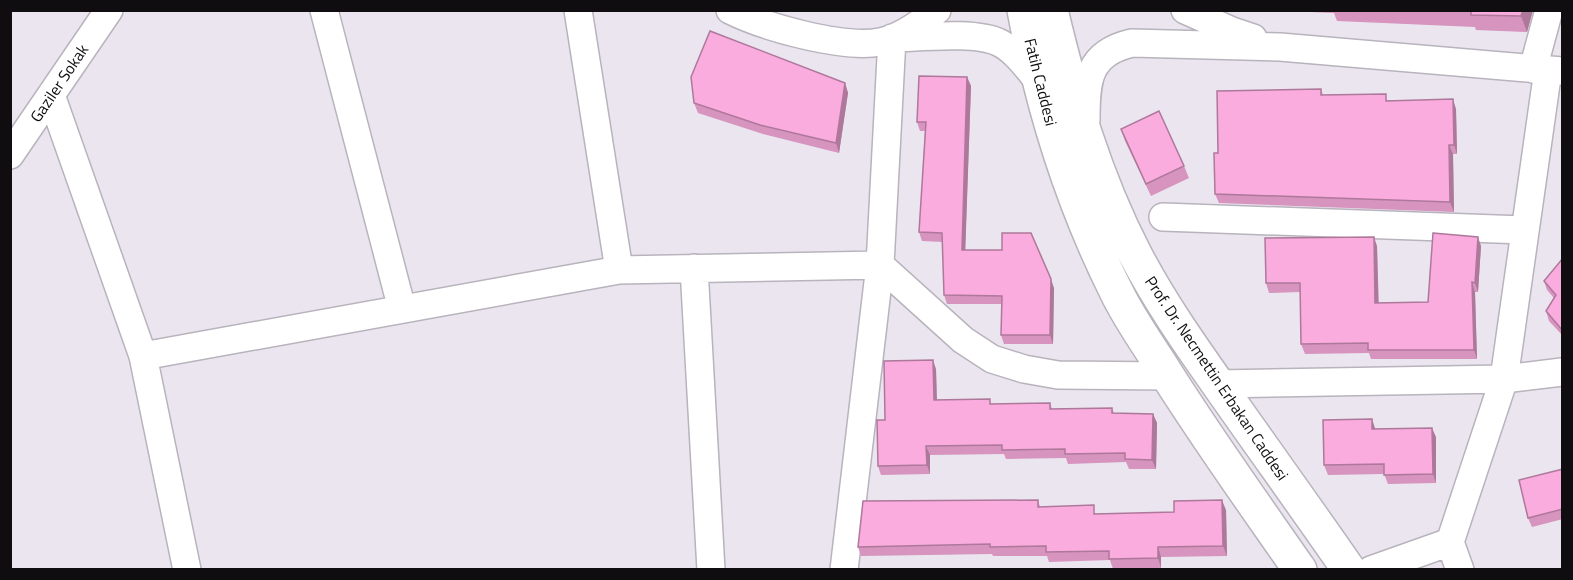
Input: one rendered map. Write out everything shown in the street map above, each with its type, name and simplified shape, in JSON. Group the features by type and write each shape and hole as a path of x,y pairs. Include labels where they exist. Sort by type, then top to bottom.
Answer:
{"main road":[{"name":"Fatih Caddesi","path":"1024,10 1040,83 1074,148"},
{"name":"Fatih Caddesi","path":"1051,10 1070,87 1074,148"},
{"path":"1074,148 1098,251 1117,293 1291,567"},
{"name":"Prof. Dr. Necmettin Erbakan Caddesi","path":"1074,148 1114,210 1150,282 1218,384 1349,570"}],"street":[{"name":"Gaziler Sokak","path":"10,155 109,10"},
{"path":"324,10 402,309"},
{"path":"578,10 620,270"},
{"path":"730,10 755,22 842,42 879,42 892,38 937,10"},
{"path":"1185,10 1232,32 1280,47"},
{"path":"1460,570 1450,542 1504,379 1548,70 1550,10"},
{"path":"892,38 991,39 1008,48 1040,83"},
{"path":"844,570 880,265 892,38"},
{"path":"1074,148 1086,108 1089,77 1095,64 1112,49 1146,41 1280,47 1548,70"},
{"path":"51,95 143,356 187,570"},
{"path":"1163,217 1524,230"},
{"path":"143,356 620,270 880,265 963,340 992,359 1024,369 1058,375 1168,376"},
{"path":"694,268 711,570"},
{"path":"1218,384 1504,379 1563,372"},
{"path":"1371,570 1450,542"}],"building":[{"path":"1455,10 1523,10 1521,16 1471,15 1471,11"},
{"path":"710,31 845,83 836,143 760,125 694,103 691,77"},
{"path":"919,76 967,77 962,250 1002,250 1002,233 1031,233 1051,279 1050,335 1001,335 1002,296 944,295 942,233 919,232 926,122 917,122"},
{"path":"1321,89 1321,95 1386,94 1386,101 1453,99 1454,145 1449,145 1450,202 1215,194 1214,153 1218,153 1217,91"},
{"path":"1159,111 1184,166 1146,184 1121,129"},
{"path":"1433,233 1478,237 1475,283 1472,282 1474,350 1368,350 1368,343 1301,344 1300,283 1266,283 1265,238 1374,237 1375,303 1428,302"},
{"path":"1563,258 1563,331 1546,311 1556,295 1544,281"},
{"path":"933,360 934,400 990,399 990,404 1050,403 1050,409 1112,408 1112,413 1153,414 1152,460 1125,459 1125,453 1065,454 1065,449 1002,450 1002,445 926,446 927,465 878,466 877,420 885,420 884,361"},
{"path":"1372,419 1372,429 1432,428 1433,474 1384,475 1384,464 1324,465 1323,420"},
{"path":"1563,469 1563,509 1528,518 1519,480"},
{"path":"1038,500 1038,507 1094,505 1094,514 1174,512 1174,501 1222,500 1223,546 1158,547 1158,558 1109,559 1109,551 1046,552 1046,546 990,547 990,544 858,547 863,501"}]}
